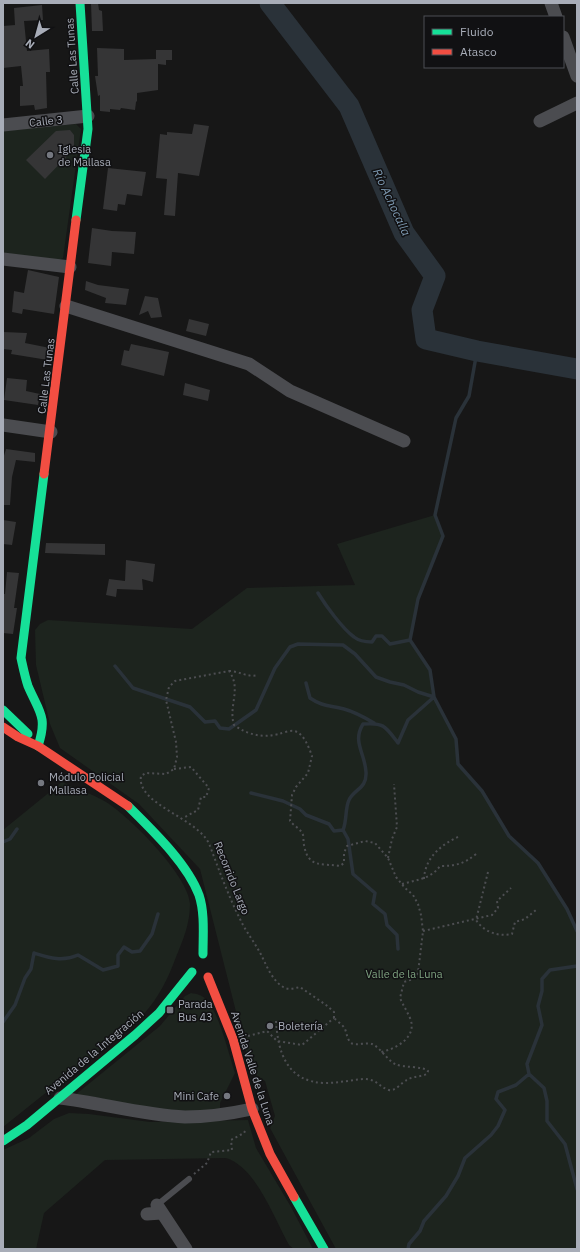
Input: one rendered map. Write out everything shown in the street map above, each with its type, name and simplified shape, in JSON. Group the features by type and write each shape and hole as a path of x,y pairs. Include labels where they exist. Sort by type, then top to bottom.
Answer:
{"main road":[{"name":"Calle Las Tunas","path":"38,746 43,731 42,715 28,685 21,658 51,432 88,116 80,3"},
{"path":"3,710 38,746"},
{"path":"3,727 18,737 38,746 128,805 162,840 180,862 191,879 199,896 202,914 197,977 208,977 214,969"},
{"name":"Avenida de la Integración","path":"3,1141 27,1125 60,1098 154,1017 198,961"},
{"name":"Avenida Valle de la Luna","path":"208,977 233,1039 252,1109 270,1154 324,1249"}],"street":[{"path":"551,3 556,16"},
{"path":"564,40 577,76"},
{"path":"540,121 577,103"},
{"name":"Calle 3","path":"3,125 88,116"},
{"path":"3,259 70,267"},
{"path":"66,306 249,364 290,392 404,441"},
{"path":"3,425 51,432"},
{"path":"60,1098 98,1103 145,1112 184,1116 220,1116 252,1109"},
{"path":"155,1211 186,1249"}],"lane":[{"path":"155,1211 189,1179"}],"path":[{"path":"183,818 198,810 201,797 206,797 208,788 191,767 174,769 177,757 176,742 166,700 169,687 175,681 229,671 238,671 252,677 258,675"},
{"path":"229,671 236,686 233,711 234,725 244,732 256,735 274,736 294,731 300,734 309,748 312,756 311,766 306,778 296,787 292,800 290,821 300,831 309,857 316,864 322,866 329,864 340,866 344,863 344,853 347,846 366,840 375,843 388,858 402,884 413,895 418,904 423,931 418,973 413,978 404,982 400,992 400,998 410,1020 411,1030 405,1040 398,1047 381,1052 389,1061 397,1065 426,1069 428,1071 427,1074 407,1079 393,1090 389,1090 377,1081 366,1079 325,1083 310,1082 296,1074 285,1063 277,1041 276,1021"},
{"name":"Recorrido Largo","path":"174,769 166,774 146,773 141,776 140,783 143,790 164,809 183,818 207,838 229,895 269,971 284,987 290,989 300,988 326,1004 334,1012 334,1018 344,1027 350,1042 354,1044 368,1042 374,1045 381,1052"},
{"path":"388,858 392,839 397,827 394,784"},
{"path":"424,879 424,869 429,858 445,843 460,836"},
{"path":"402,884 424,879 436,872 440,866 453,866 466,862 476,854"},
{"path":"488,872 476,920 481,927 500,936 512,934 515,922 525,919 536,910"},
{"path":"423,931 476,920 492,915 498,908 497,902 511,888"},
{"path":"233,1039 267,1031 277,1041 302,1045 334,1018"},
{"path":"189,1179 207,1163 211,1152 232,1150 231,1140 244,1133 252,1109"}],"green space":[{"path":"76,124 81,129 63,258 59,260 3,253 3,131"},
{"name":"Valle de la Luna","path":"435,515 443,536 418,599 410,640 430,670 434,697 456,739 458,764 482,791 509,836 538,863 567,909 577,931 577,1249 336,1249 270,1128 275,1116 265,1081 251,1071 200,869 139,804 60,748 50,724 36,665 35,630 40,624 48,620 192,629 247,588 355,585 337,544"},
{"path":"62,782 96,796 106,802 143,833 157,848 180,878 187,892 190,904 189,918 184,938 166,980 158,995 143,1015 3,1127 3,830"},
{"path":"191,993 197,994 207,1000 216,1014 235,1073 220,1103 220,1109 212,1112 155,1110 94,1097 75,1095 160,1026 185,996"},
{"path":"69,1113 89,1114 150,1122 248,1120 256,1148 291,1207 313,1249 294,1249 289,1245 255,1182 237,1163 226,1158 105,1160 44,1213 36,1249 3,1249 3,1150 29,1138 54,1119"}],"building":[{"path":"91,3 98,3 99,10 102,11 103,31 92,31"},
{"path":"42,5 43,20 24,21 27,51 49,49 50,72 46,72 47,108 35,110 34,105 20,106 20,86 23,86 21,66 3,68 3,26 15,25 14,8"},
{"path":"97,48 124,49 124,60 156,59 156,50 172,50 172,60 166,60 166,65 158,64 158,90 137,93 135,110 121,108 120,110 110,109 110,112 100,111 100,95 98,96 95,76 98,76"},
{"path":"194,124 209,126 199,176 178,173 175,216 164,215 167,179 156,178 160,134 167,135 167,132 192,134"},
{"name":"Iglesia de Mallasa","path":"70,130 74,135 74,149 45,179 26,160 56,131"},
{"path":"108,168 146,172 142,196 127,194 125,205 118,204 117,211 103,209"},
{"path":"92,228 136,232 134,254 112,252 111,266 88,263"},
{"path":"28,270 59,277 54,314 23,309 22,314 12,312 14,291 24,293"},
{"path":"86,281 98,285 129,289 126,305 105,303 106,298 85,290"},
{"path":"145,296 158,298 162,317 151,318 148,311 139,315"},
{"path":"189,319 209,324 206,336 186,331"},
{"path":"3,332 27,333 25,343 50,348 48,360 11,354 12,350 3,349"},
{"path":"131,344 169,352 164,376 121,365 124,350 129,351"},
{"path":"7,378 27,380 26,391 40,394 38,405 4,400"},
{"path":"185,383 210,390 208,401 183,395"},
{"path":"6,449 35,453 35,462 16,460 12,477 10,505 3,505 3,459"},
{"path":"3,520 16,522 12,545 3,544"},
{"path":"46,543 105,544 105,555 45,553"},
{"path":"126,560 155,564 153,582 142,579 143,590 117,589 116,597 106,595 109,579 125,581"},
{"path":"7,572 19,573 14,608 17,608 13,634 3,633 3,594 5,594"}],"waterway":[{"name":"Río Achocalla","path":"270,3 349,106 404,233 435,276 422,310 426,339 477,351 577,369"},
{"path":"477,351 469,396 456,418 435,515 443,536 418,599 410,640 430,670 434,697 456,739 458,764 482,791 509,836 538,863 567,909 577,931"},
{"path":"318,593 339,623 354,637 372,642 376,636 382,636 390,644 410,640"},
{"path":"115,666 133,688 190,707 205,722 215,721 220,728 229,729 256,710 275,668 290,647 298,644 343,645 355,654 376,677 404,685 418,692 434,697"},
{"path":"306,683 310,698 315,701 352,712 374,723"},
{"path":"398,949 397,935 387,925 385,914 373,904 375,893 353,874 348,839 343,830 349,800 366,778 365,765 359,742 360,730 363,724 376,724 384,727 398,743 408,720 434,697"},
{"path":"251,793 283,801 300,809 306,815 329,824 334,831 343,830"},
{"path":"3,842 10,839 17,829"},
{"path":"3,1022 15,1005 25,978 31,969 34,953 61,959 78,955 103,970 118,966 118,955 124,947 132,952 140,951 152,934 158,914"},
{"path":"408,1249 409,1244 420,1231 424,1221 446,1196 458,1176 465,1158 491,1135 498,1126 505,1110 496,1099 498,1092 516,1085 529,1074 527,1064 542,1025 538,1006 542,991 542,979 550,970 577,966"},
{"path":"529,1074 544,1088 547,1101 547,1121 565,1144 577,1189"}],"traffic: fast":[{"path":"76,220 88,129 80,3"},
{"path":"38,746 42,728 41,714 28,686 21,658 44,474"},
{"path":"3,710 28,734"},
{"path":"128,806 178,859 193,883 199,895 202,909 203,954"},
{"path":"3,1141 27,1125 135,1035 159,1013 192,972"},
{"path":"294,1197 324,1249"}],"traffic: jam":[{"path":"44,474 76,220"},
{"path":"3,727 18,737 38,746 128,806"},
{"path":"208,977 233,1039 252,1109 270,1154 294,1197"}],"place":[{"name":"Iglesia de Mallasa","path":"50,155"},
{"name":"Módulo Policial Mallasa","path":"41,783"},
{"name":"Parada Bus 43","path":"170,1010"},
{"name":"Boletería","path":"270,1026"},
{"name":"Mini Cafe","path":"227,1096"}]}
